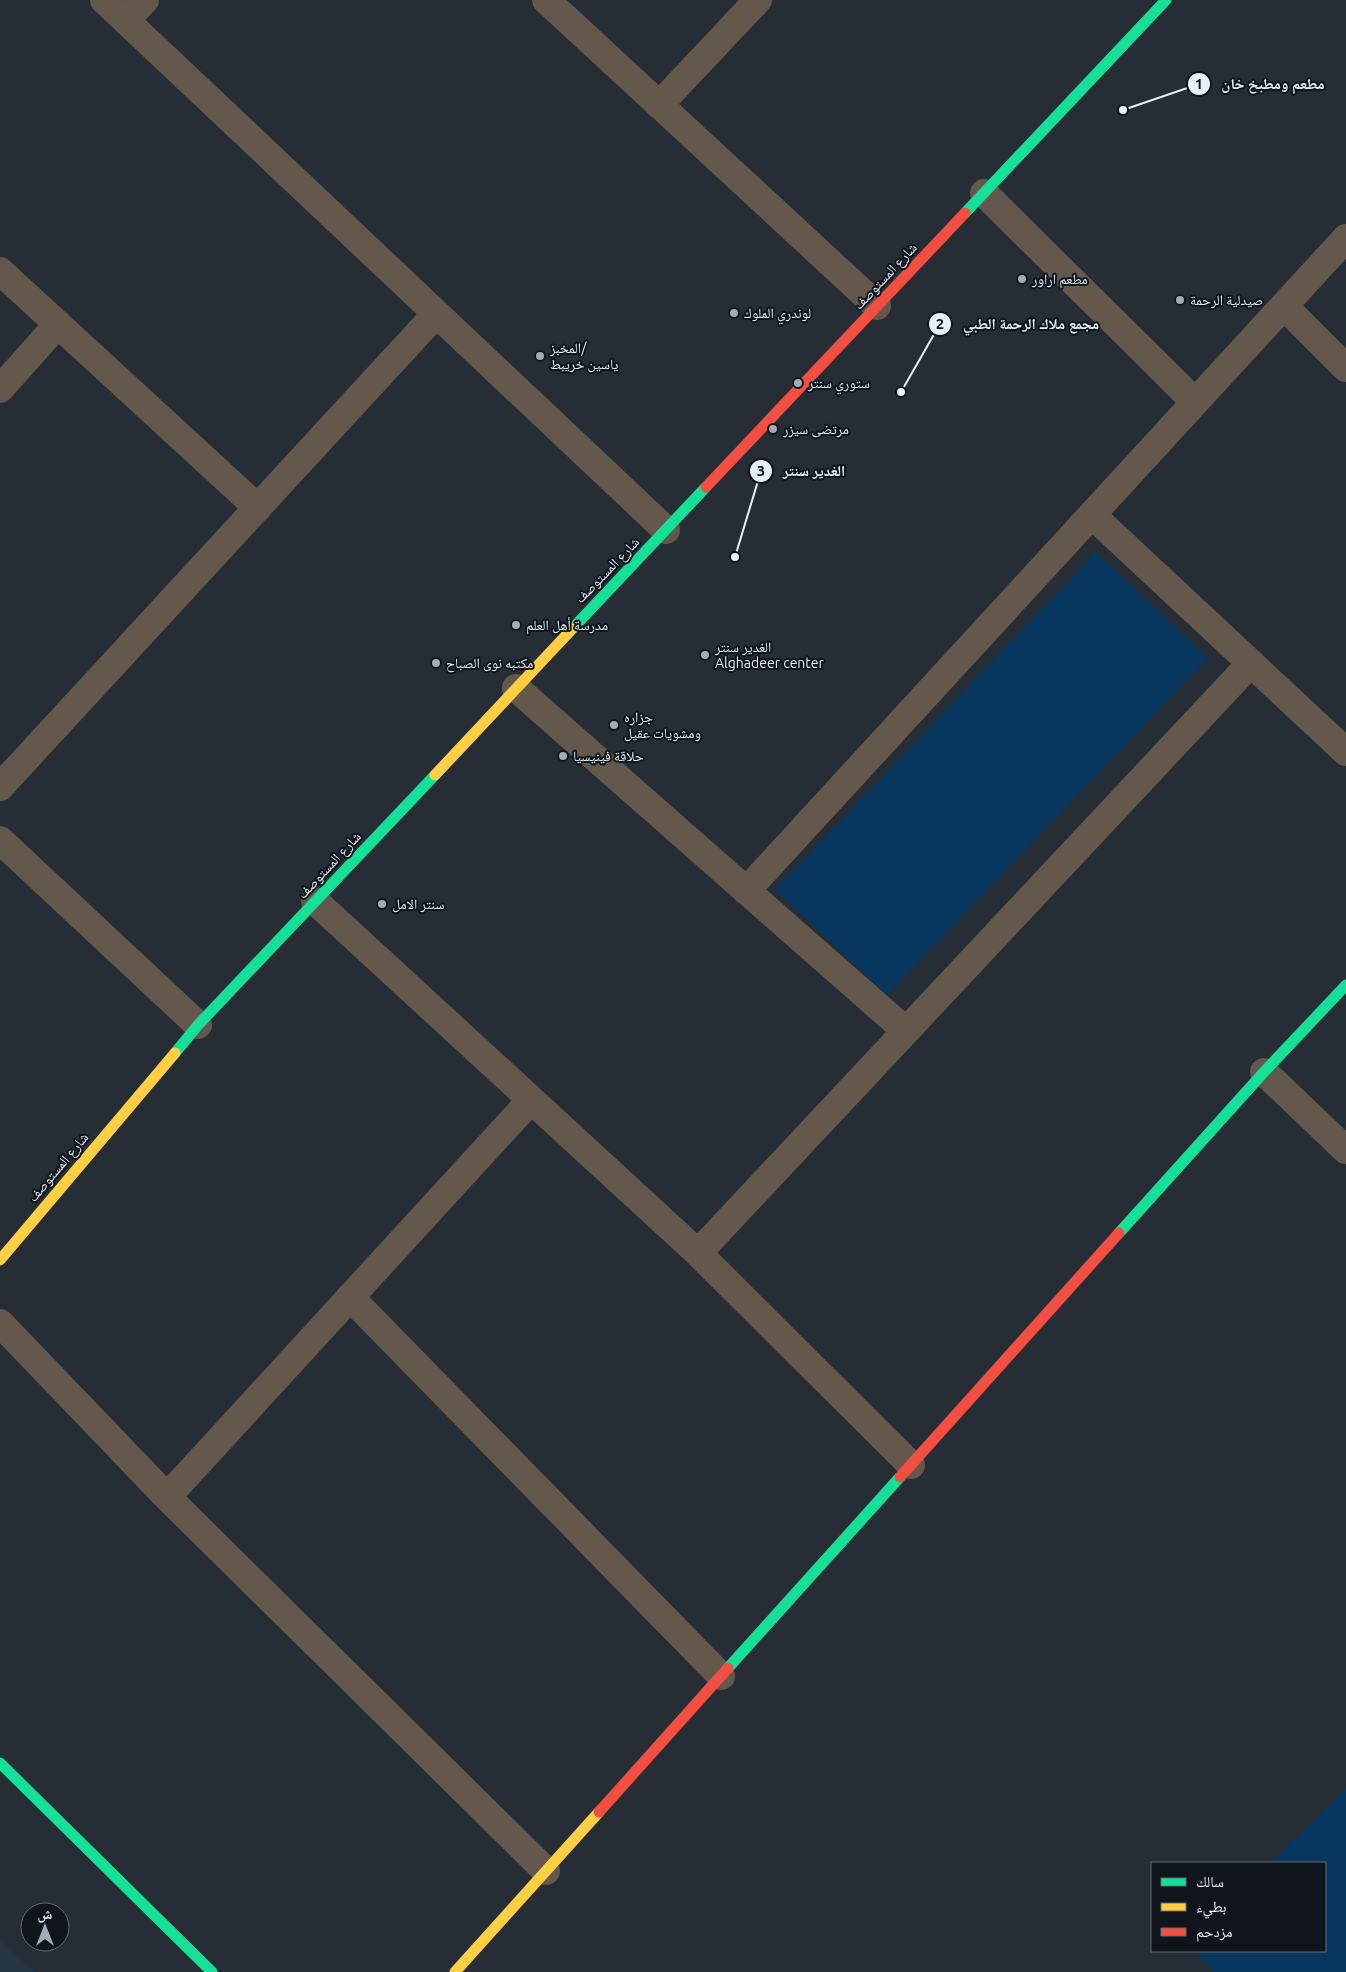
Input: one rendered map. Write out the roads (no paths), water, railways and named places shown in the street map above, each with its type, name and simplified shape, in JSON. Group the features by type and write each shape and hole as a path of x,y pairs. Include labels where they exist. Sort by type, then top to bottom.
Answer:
{"street":[{"path":"104,0 666,530"},
{"path":"126,20 144,0"},
{"path":"546,0 877,306"},
{"path":"659,105 758,0"},
{"name":"شارع المستوصف","path":"0,1260 198,1025 1166,0"},
{"path":"984,193 1195,402"},
{"path":"746,891 1346,238"},
{"path":"0,271 258,508"},
{"path":"1284,306 1346,368"},
{"path":"0,788 436,314"},
{"path":"0,389 58,324"},
{"path":"1092,515 1346,752"},
{"path":"698,1253 1251,663"},
{"path":"516,688 906,1031"},
{"path":"0,840 198,1025"},
{"path":"315,901 698,1253 911,1465"},
{"path":"455,1972 1264,1072 1346,985"},
{"path":"1264,1072 1346,1150"},
{"path":"167,1497 531,1100"},
{"path":"350,1297 721,1676"},
{"path":"0,1323 167,1497 546,1871"},
{"path":"0,1763 212,1972"}],"place":[{"name":"مطعم ومطبخ خان","path":"1123,110"},
{"name":"مطعم اراور","path":"1022,279"},
{"name":"صيدلية الرحمة","path":"1180,300"},
{"name":"لوندري الملوك","path":"734,313"},
{"name":"المخبز/ ياسين خريبط","path":"540,356"},
{"name":"ستوري سنتر","path":"798,383"},
{"name":"مجمع ملاك الرحمة الطبي","path":"901,392"},
{"name":"مرتضى سيزر","path":"773,429"},
{"name":"الغدير سنتر","path":"735,557"},
{"name":"مدرسة أهل العلم","path":"516,625"},
{"name":"الغدير سنتر Alghadeer center","path":"705,655"},
{"name":"مكتبه نوى الصباح","path":"436,663"},
{"name":"جزاره ومشويات عقيل","path":"614,725"},
{"name":"حلاقة فينيسيا","path":"563,756"},
{"name":"سنتر الامل","path":"382,904"}]}
